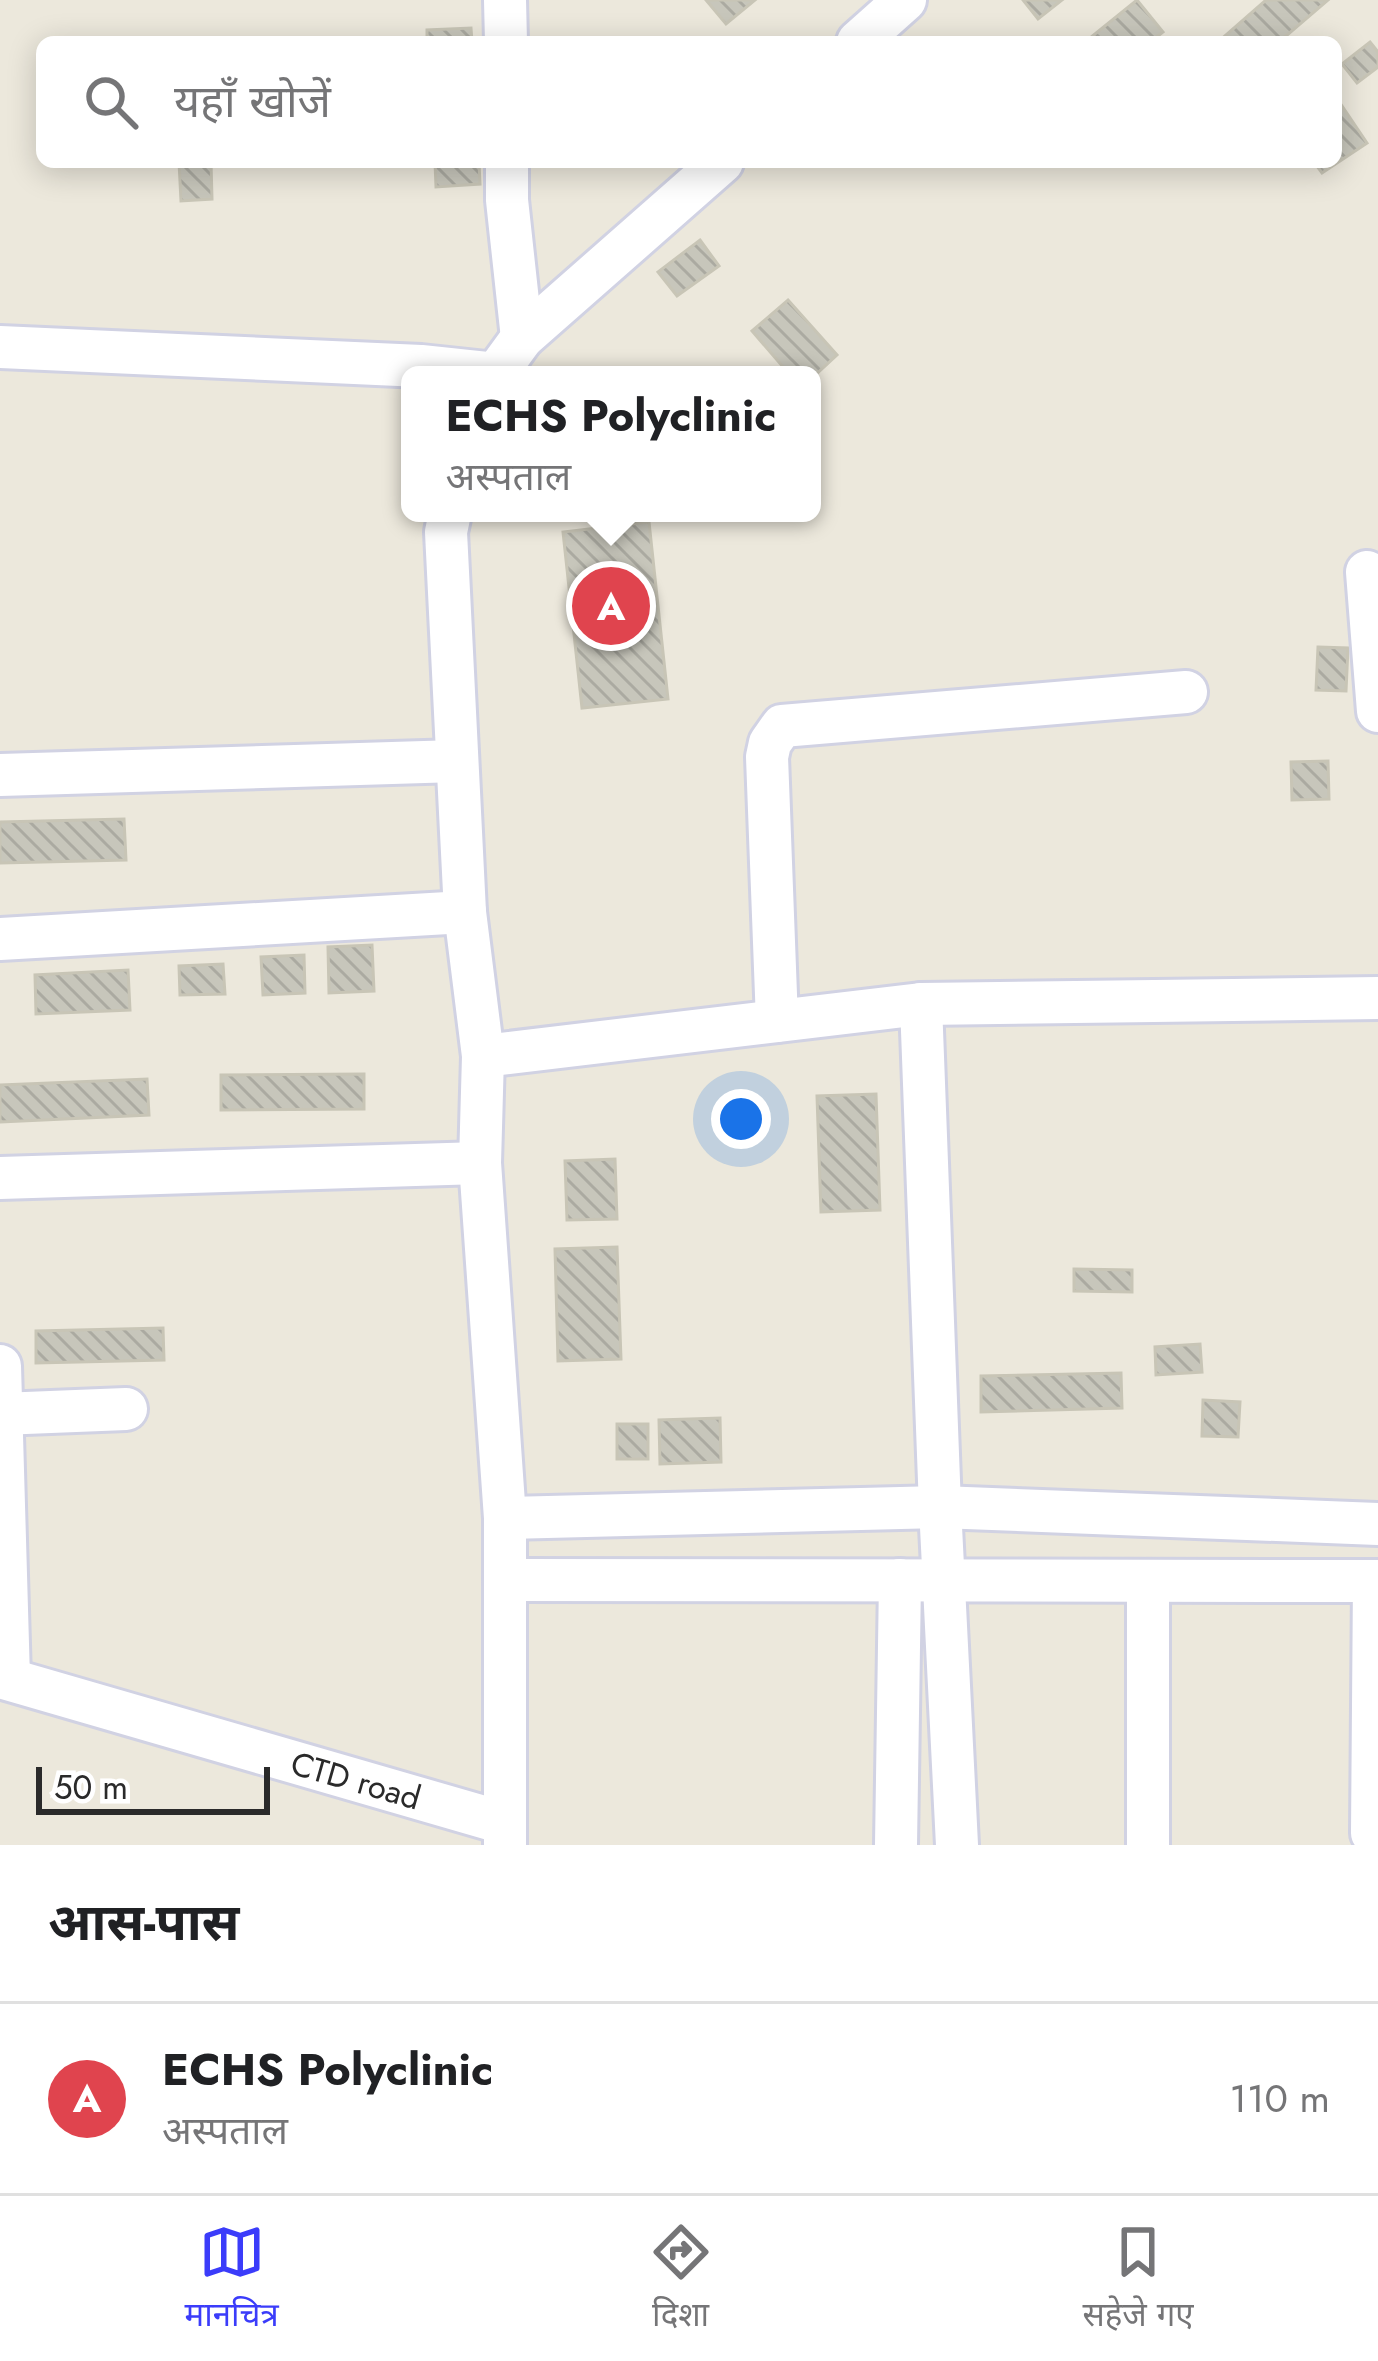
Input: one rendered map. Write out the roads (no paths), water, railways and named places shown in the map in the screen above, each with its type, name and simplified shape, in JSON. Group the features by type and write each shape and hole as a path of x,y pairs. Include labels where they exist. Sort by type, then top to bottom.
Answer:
{"street":[{"path":"506,0 506,36"},
{"path":"865,36 905,0"},
{"path":"507,168 522,338"},
{"path":"501,366 522,338 715,168"},
{"path":"0,347 421,366"},
{"path":"448,522 465,912 483,1056 480,1163 505,1518 505,1834"},
{"path":"1367,572 1378,711"},
{"path":"777,1021 767,757 782,726 1186,692"},
{"path":"0,775 457,761"},
{"path":"0,939 465,912"},
{"path":"483,1056 921,1004 1378,998"},
{"path":"921,1004 957,1845"},
{"path":"0,1178 480,1163"},
{"path":"0,1366 4,1678"},
{"path":"2,1414 126,1408"},
{"path":"505,1518 940,1507 1378,1524"},
{"path":"505,1580 1376,1581 1372,1833"},
{"path":"896,1845 900,1580"},
{"path":"1148,1581 1148,1845"},
{"name":"CTD road","path":"4,1678 505,1834"}],"place":[{"name":"ECHS Polyclinic","path":"611,606"}]}
